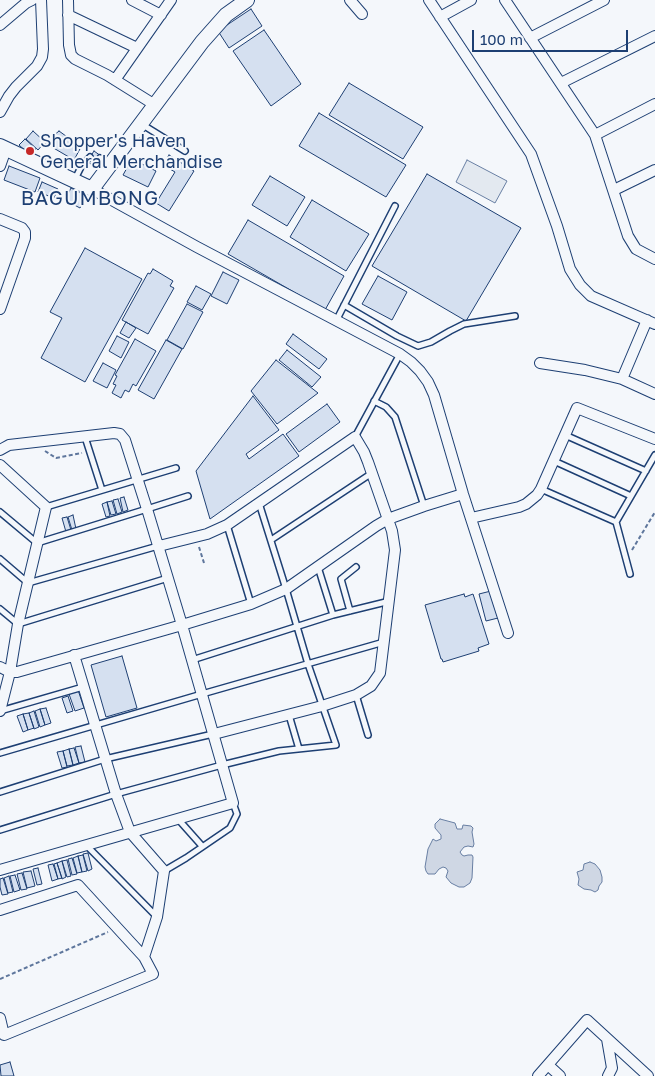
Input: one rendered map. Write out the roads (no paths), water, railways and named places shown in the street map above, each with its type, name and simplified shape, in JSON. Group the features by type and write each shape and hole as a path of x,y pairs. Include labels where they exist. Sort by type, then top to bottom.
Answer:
{"main road":[{"path":"3,148 92,189 105,161 141,124 202,42 226,15 247,0"}],"street":[{"path":"0,26 32,0"},
{"path":"0,112 9,96 37,66 42,57 41,0"},
{"path":"68,0 71,55 79,62 114,80 155,106"},
{"path":"132,0 161,15"},
{"path":"114,80 171,0"},
{"path":"350,0 362,14"},
{"path":"429,0 531,154 570,268 580,285 591,296 651,322 622,379"},
{"path":"440,17 471,0"},
{"path":"505,0 595,135 628,236 636,249 655,259"},
{"path":"530,38 604,0"},
{"path":"68,15 137,48"},
{"path":"561,83 655,36"},
{"path":"595,135 655,104"},
{"path":"0,166 3,148"},
{"path":"614,190 655,170"},
{"path":"92,189 197,247 400,354 420,371 434,395 463,494 508,632"},
{"path":"0,219 22,228 25,232 25,238 0,309"},
{"path":"540,364 585,370 622,379 655,394"},
{"path":"471,518 526,504 537,495 577,408 655,439"},
{"path":"0,450 9,446 32,442 114,433 120,434 125,440 159,546 233,803 0,870"},
{"path":"159,546 217,531 228,525 355,437 364,452 388,519 395,550 390,601 380,673 371,686 356,695 322,706 214,734"},
{"path":"0,465 46,506 0,711"},
{"path":"0,667 10,672 17,672 251,604 286,589 388,519 463,494"},
{"path":"74,655 116,794 130,832 164,871 157,917 144,957"},
{"path":"0,910 78,885 144,957 153,974 4,1035 0,1018"},
{"path":"538,1076 587,1020 648,1076"},
{"path":"607,1039 612,1068 608,1076"},
{"path":"548,1065 560,1076"}],"lane":[{"path":"141,124 185,151"},
{"path":"75,181 82,165 90,157"},
{"path":"336,321 395,206"},
{"path":"344,305 418,346 431,342 464,324 515,316"},
{"path":"355,437 400,354"},
{"path":"374,401 386,408 394,416 424,506"},
{"path":"565,435 646,470"},
{"path":"85,437 102,490"},
{"path":"630,574 616,522 655,455"},
{"path":"554,461 631,496"},
{"path":"46,506 176,468"},
{"path":"271,540 372,472"},
{"path":"541,489 616,522"},
{"path":"0,512 37,543 188,496"},
{"path":"0,830 116,794 222,765 279,751 336,745 308,664 259,503"},
{"path":"228,525 251,604"},
{"path":"0,559 28,583 159,546"},
{"path":"318,566 334,616"},
{"path":"350,611 341,579 356,566"},
{"path":"0,609 18,624 168,578"},
{"path":"192,660 350,611 390,601"},
{"path":"0,753 384,642"},
{"path":"0,711 84,686"},
{"path":"356,695 368,734"},
{"path":"289,715 299,749"},
{"path":"0,792 105,759 214,734"},
{"path":"164,871 230,828 236,814 233,803"},
{"path":"178,819 202,846"},
{"path":"86,845 157,917"}],"place":[{"name":"Shopper's Haven General Merchandise","path":"30,151"}],"district":[{"name":"BAGUMBONG","path":"90,199"}]}
